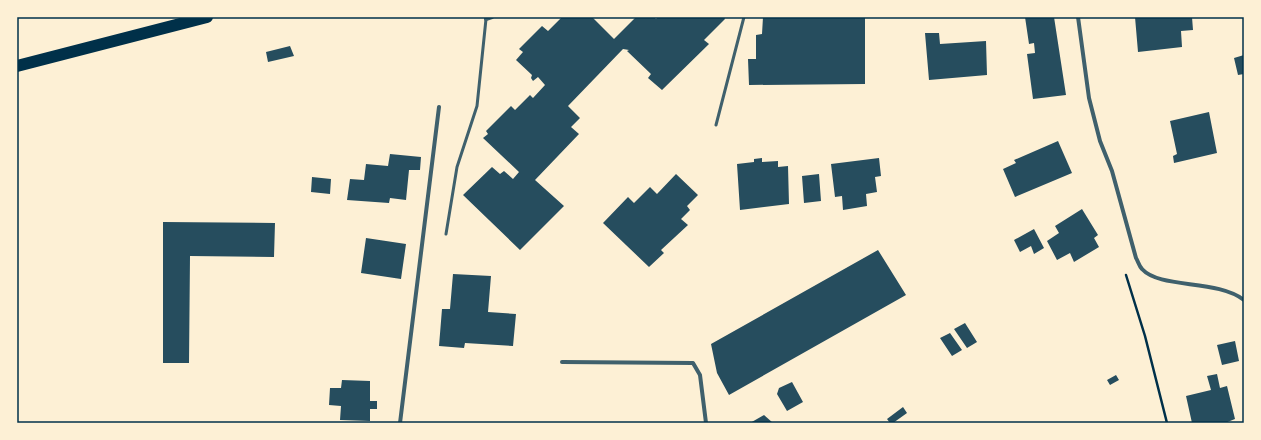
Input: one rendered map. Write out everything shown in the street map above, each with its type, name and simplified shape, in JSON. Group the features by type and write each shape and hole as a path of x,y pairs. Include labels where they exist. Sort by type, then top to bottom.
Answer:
{"highway":[{"path":"17,66 207,17"}],"street":[{"path":"486,19 492,17"},
{"path":"1078,17 1089,98 1136,258 1142,269 1155,278 1224,289 1244,300"},
{"path":"400,423 439,107"},
{"path":"562,362 693,363 700,375 706,423"}],"lane":[{"path":"716,125 744,17"},
{"path":"446,234 457,167 477,106 486,19"}],"path":[{"path":"1124,270 1145,336 1167,423"}],"building":[{"path":"562,17 592,17 614,39 636,17 654,17 656,19 658,17 724,17 725,19 704,40 709,44 662,90 648,78 651,74 627,51 629,50 623,49 568,106 580,118 571,127 579,134 535,180 564,206 520,250 463,195 492,167 500,174 504,171 513,179 519,172 483,138 488,134 486,131 511,106 515,110 530,95 533,98 545,85 538,77 533,81 531,78 532,75 516,60 523,52 519,49 542,26 548,31"},
{"path":"763,17 865,17 865,84 749,85 748,59 756,59 756,35 762,34"},
{"path":"1025,17 1054,17 1066,95 1033,99 1027,54 1035,53 1034,43 1029,44"},
{"path":"1135,17 1192,17 1193,30 1181,31 1182,47 1138,52"},
{"path":"925,33 939,33 940,44 986,41 987,75 929,80"},
{"path":"290,46 294,56 268,62 266,52"},
{"path":"1244,55 1244,74 1238,75 1234,58"},
{"path":"1209,112 1217,153 1174,163 1173,156 1177,154 1170,121"},
{"path":"1058,141 1072,173 1015,197 1003,169 1016,163 1014,160"},
{"path":"390,154 421,157 420,170 409,170 406,200 390,198 389,203 347,200 350,179 364,180 366,164 388,166"},
{"path":"762,158 762,162 778,161 778,167 788,166 789,204 740,210 737,164 754,162 754,159"},
{"path":"879,158 881,176 875,177 877,192 866,194 867,206 843,210 842,196 835,197 831,164"},
{"path":"676,174 698,195 687,206 690,210 681,219 688,225 661,250 664,253 649,267 603,223 628,197 634,203 650,187 657,194"},
{"path":"819,174 821,201 804,203 802,176"},
{"path":"312,177 331,179 330,194 311,192"},
{"path":"1082,209 1098,235 1094,238 1099,247 1074,262 1070,253 1057,260 1047,241 1059,233 1055,226"},
{"path":"163,222 275,223 274,257 190,256 189,363 163,363"},
{"path":"1034,229 1044,248 1034,254 1031,246 1020,252 1014,240"},
{"path":"366,238 406,244 401,279 361,273"},
{"path":"878,250 906,295 729,395 717,373 711,344"},
{"path":"453,274 491,276 488,312 516,314 513,346 465,343 464,348 439,346 442,309 450,309"},
{"path":"965,323 977,342 967,348 954,329"},
{"path":"950,333 962,350 952,356 940,338"},
{"path":"1235,341 1239,361 1222,365 1217,345"},
{"path":"1217,374 1220,388 1227,386 1235,419 1225,423 1192,423 1186,396 1211,390 1207,376"},
{"path":"1116,375 1119,380 1110,385 1107,380"},
{"path":"342,380 370,381 370,401 377,401 377,409 370,409 370,421 340,420 341,406 329,405 330,388 341,388"},
{"path":"792,382 803,402 787,411 777,394 779,388"},
{"path":"903,407 907,413 893,423 890,423 887,419"},
{"path":"764,415 773,423 750,423"}]}
